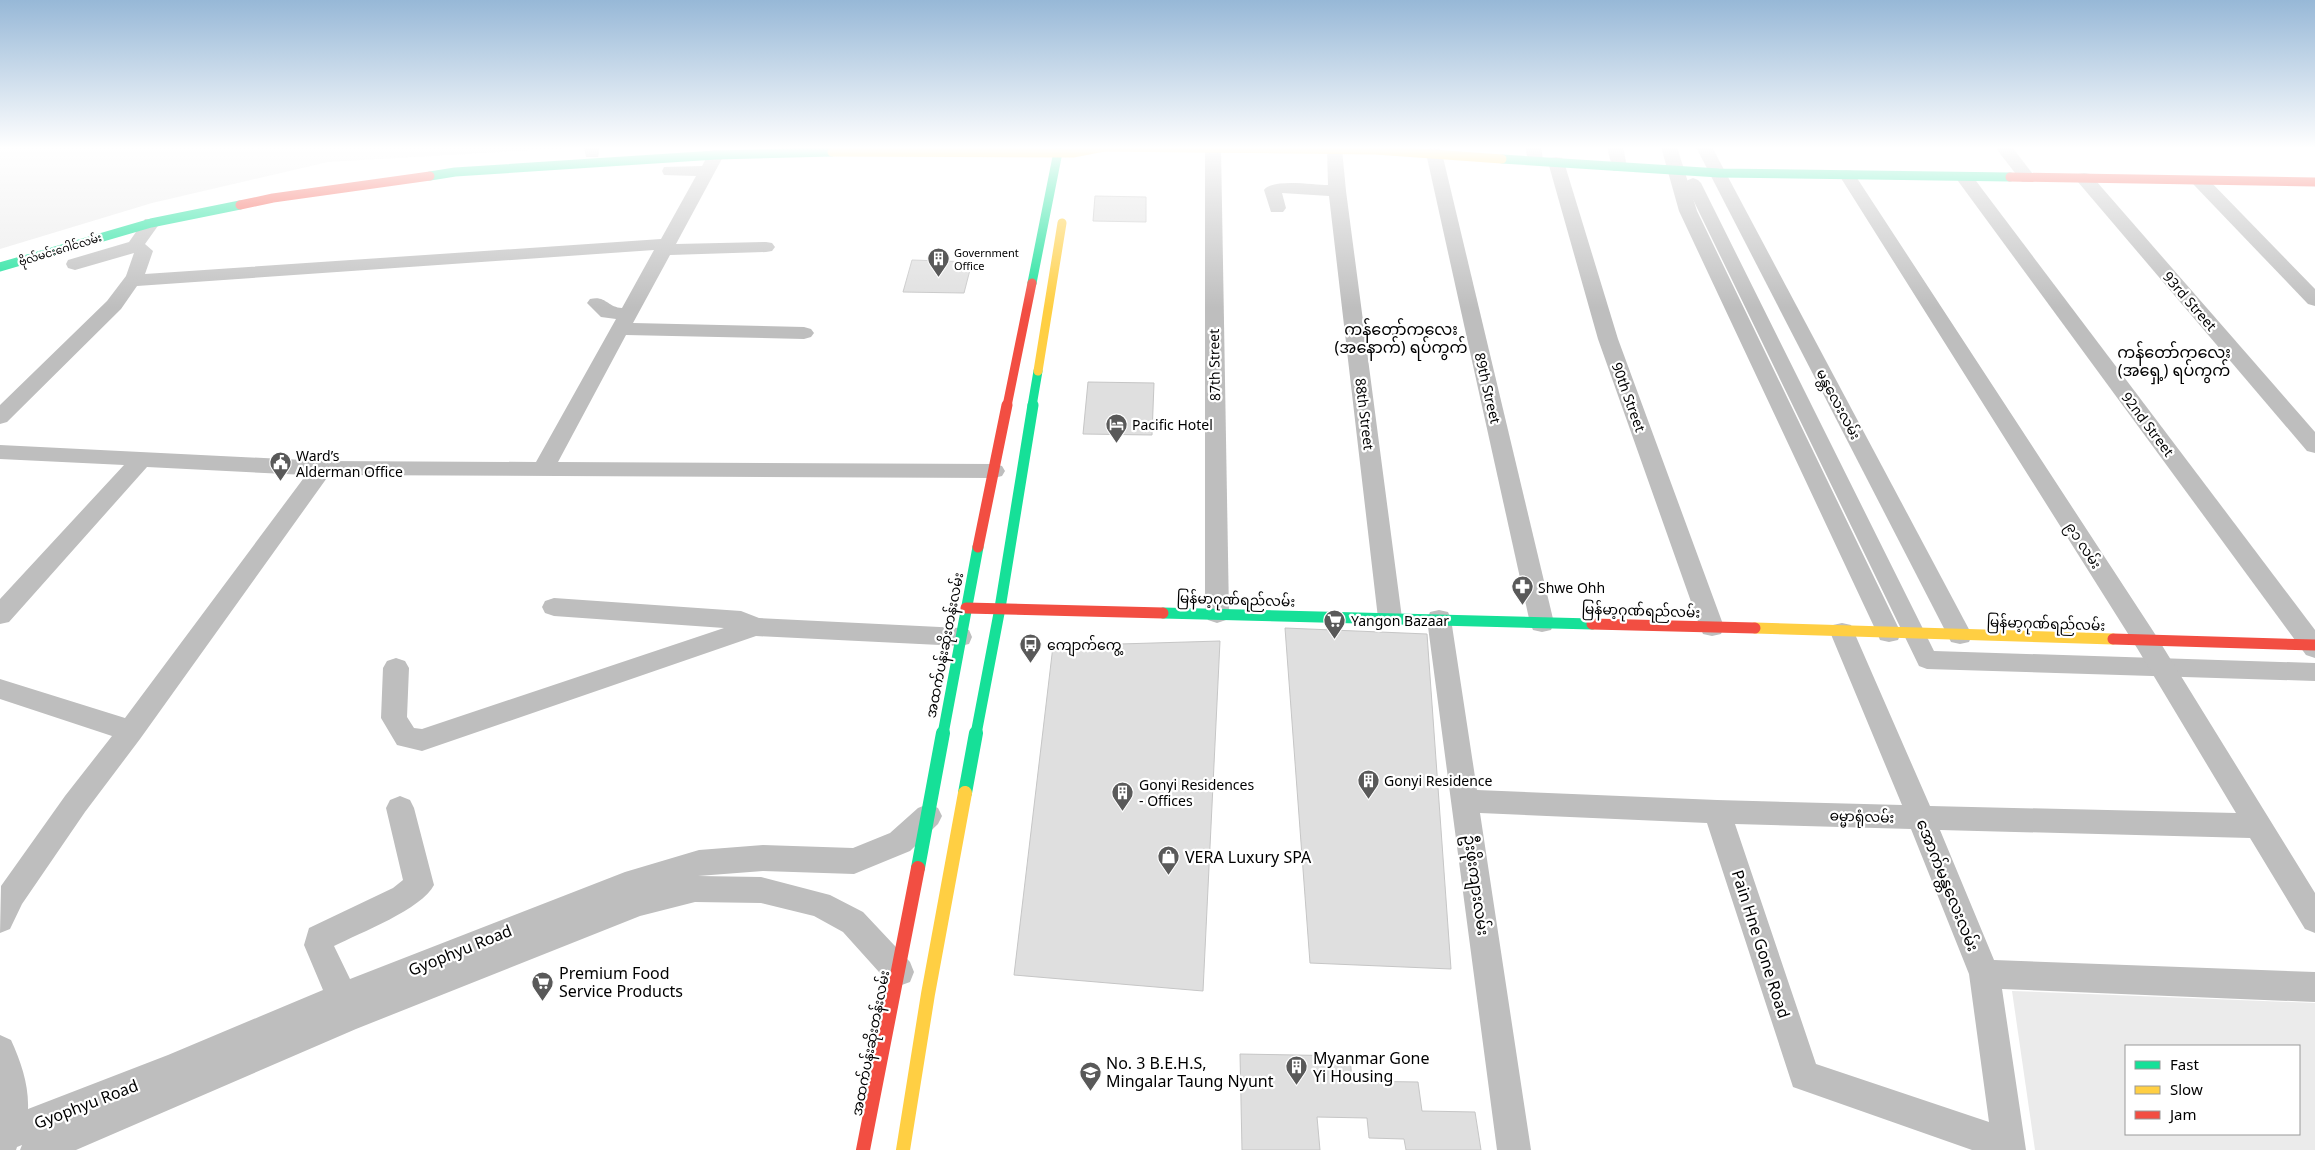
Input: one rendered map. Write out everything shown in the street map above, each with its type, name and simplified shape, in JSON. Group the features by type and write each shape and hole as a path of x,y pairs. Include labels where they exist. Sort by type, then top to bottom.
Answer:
{"main road":[{"path":"0,259 142,221 188,205 210,201"},
{"name":"ဗိုလ်မင်းဂေါင်လမ်း","path":"0,267 142,221 258,201"},
{"name":"အထက်ပန်းဆိုးတန်းလမ်း","path":"863,1150 899,972 960,637 1049,201"},
{"path":"903,1150 928,994 1000,608 1064,209"},
{"path":"1038,255 1057,256"},
{"path":"1012,379 1037,379"},
{"name":"မြန်မာ့ဂုဏ်ရည်လမ်း","path":"966,608 1439,619 2314,646"}],"street":[{"path":"542,470 664,247 686,201"},
{"name":"87th Street","path":"1213,201 1217,614"},
{"path":"1275,201 1277,208"},
{"name":"88th Street","path":"1338,201 1390,618"},
{"name":"89th Street","path":"1445,201 1542,623"},
{"name":"90th Street","path":"1567,201 1608,339 1712,627"},
{"path":"1685,201 1688,211 1889,633"},
{"name":"မန္တလေးလမ်း","path":"1733,201 1960,635"},
{"name":"၉၁ လမ်း","path":"1863,201 2146,641 2315,919"},
{"name":"92nd Street","path":"1982,201 2314,646"},
{"name":"93rd Street","path":"2104,201 2315,446"},
{"path":"2220,201 2315,300"},
{"path":"135,246 142,221"},
{"path":"0,417 114,306 131,282 144,251 135,246 75,264"},
{"path":"131,282 664,247 766,248"},
{"path":"597,303 608,313 623,321 804,333"},
{"path":"0,452 323,468 994,471"},
{"path":"0,615 141,460"},
{"path":"0,919 11,895 75,804 131,731 323,468"},
{"path":"554,607 741,620 755,627"},
{"name":"ဦးဖိုးကျားလမ်း","path":"1439,619 1514,1150"},
{"path":"396,668 394,718 406,737 422,740 755,627 960,637"},
{"name":"အောက်မန္တလေးလမ်း","path":"1842,632 1921,818 1984,974 2009,1148"},
{"path":"0,689 131,731"},
{"name":"ဓမ္မာရုံလမ်း","path":"1465,801 1717,812 2259,826"},
{"path":"342,997 319,945 320,938 403,897 419,885 400,808"},
{"name":"Pain Hne Gone Road","path":"1717,812 1804,1076 2009,1148"},
{"name":"Gyophyu Road","path":"1,1141 342,997 625,885 699,863 763,858 854,861 900,842 928,816"},
{"name":"Gyophyu Road","path":"37,1150 344,1018 638,903 695,890 761,890 820,904 853,922 899,972"},
{"path":"1984,974 2315,987"},
{"path":"0,1051 10,1083 12,1109 1,1141"}],"shaded area":[{"path":"0,201 162,201 152,203 0,249"},
{"path":"2012,991 2315,1003 2315,1150 2035,1150"}],"building":[{"path":"1095,201 1146,201 1146,222 1093,221"},
{"name":"Government Office","path":"912,260 972,262 964,293 903,292"},
{"name":"Pacific Hotel","path":"1088,382 1154,383 1152,435 1083,434"},
{"name":"Gonyi Residence","path":"1285,628 1427,634 1451,969 1310,963"},
{"name":"Gonyi Residences - Offices","path":"1220,641 1203,991 1014,975 1053,646"},
{"path":"1240,1054 1350,1056 1352,1081 1418,1082 1422,1111 1475,1112 1481,1150 1406,1150 1404,1139 1369,1138 1367,1118 1317,1117 1320,1150 1242,1150"}],"waterway":[{"path":"1702,201 1927,660 2315,672"}],"traffic: fast":[{"path":"1032,283 1048,201"},
{"path":"0,267 151,223 240,205"},
{"path":"965,793 1000,608 1038,371"},
{"path":"918,868 978,547"},
{"path":"1163,613 1592,624"}],"traffic: slow":[{"path":"1038,371 1062,223"},
{"path":"1755,628 2113,639"},
{"path":"903,1150 928,994 965,793"}],"traffic: jam":[{"path":"240,205 260,201"},
{"path":"978,547 1032,283"},
{"path":"966,608 1163,613"},
{"path":"1592,624 1755,628"},
{"path":"2113,639 2315,645"},
{"path":"863,1150 918,868"}],"place":[{"name":"Government Office","path":"938,277"},
{"name":"Pacific Hotel","path":"1116,443"},
{"name":"Ward’s Alderman Office","path":"280,482"},
{"name":"Shwe Ohh","path":"1522,606"},
{"name":"Yangon Bazaar","path":"1335,639"},
{"name":"ကျောက်ကွေ့","path":"1031,663"},
{"name":"Gonyi Residence","path":"1368,799"},
{"name":"Gonyi Residences - Offices","path":"1123,811"},
{"name":"VERA Luxury SPA","path":"1169,876"},
{"name":"Premium Food Service Products","path":"543,1001"},
{"name":"Myanmar Gone Yi Housing","path":"1297,1086"},
{"name":"No. 3 B.E.H.S, Mingalar Taung Nyunt","path":"1090,1091"}],"district":[{"name":"ကန်တော်ကလေး (အနောက်) ရပ်ကွက်","path":"1401,338"},
{"name":"ကန်တော်ကလေး (အရှေ့) ရပ်ကွက်","path":"2174,361"}]}
